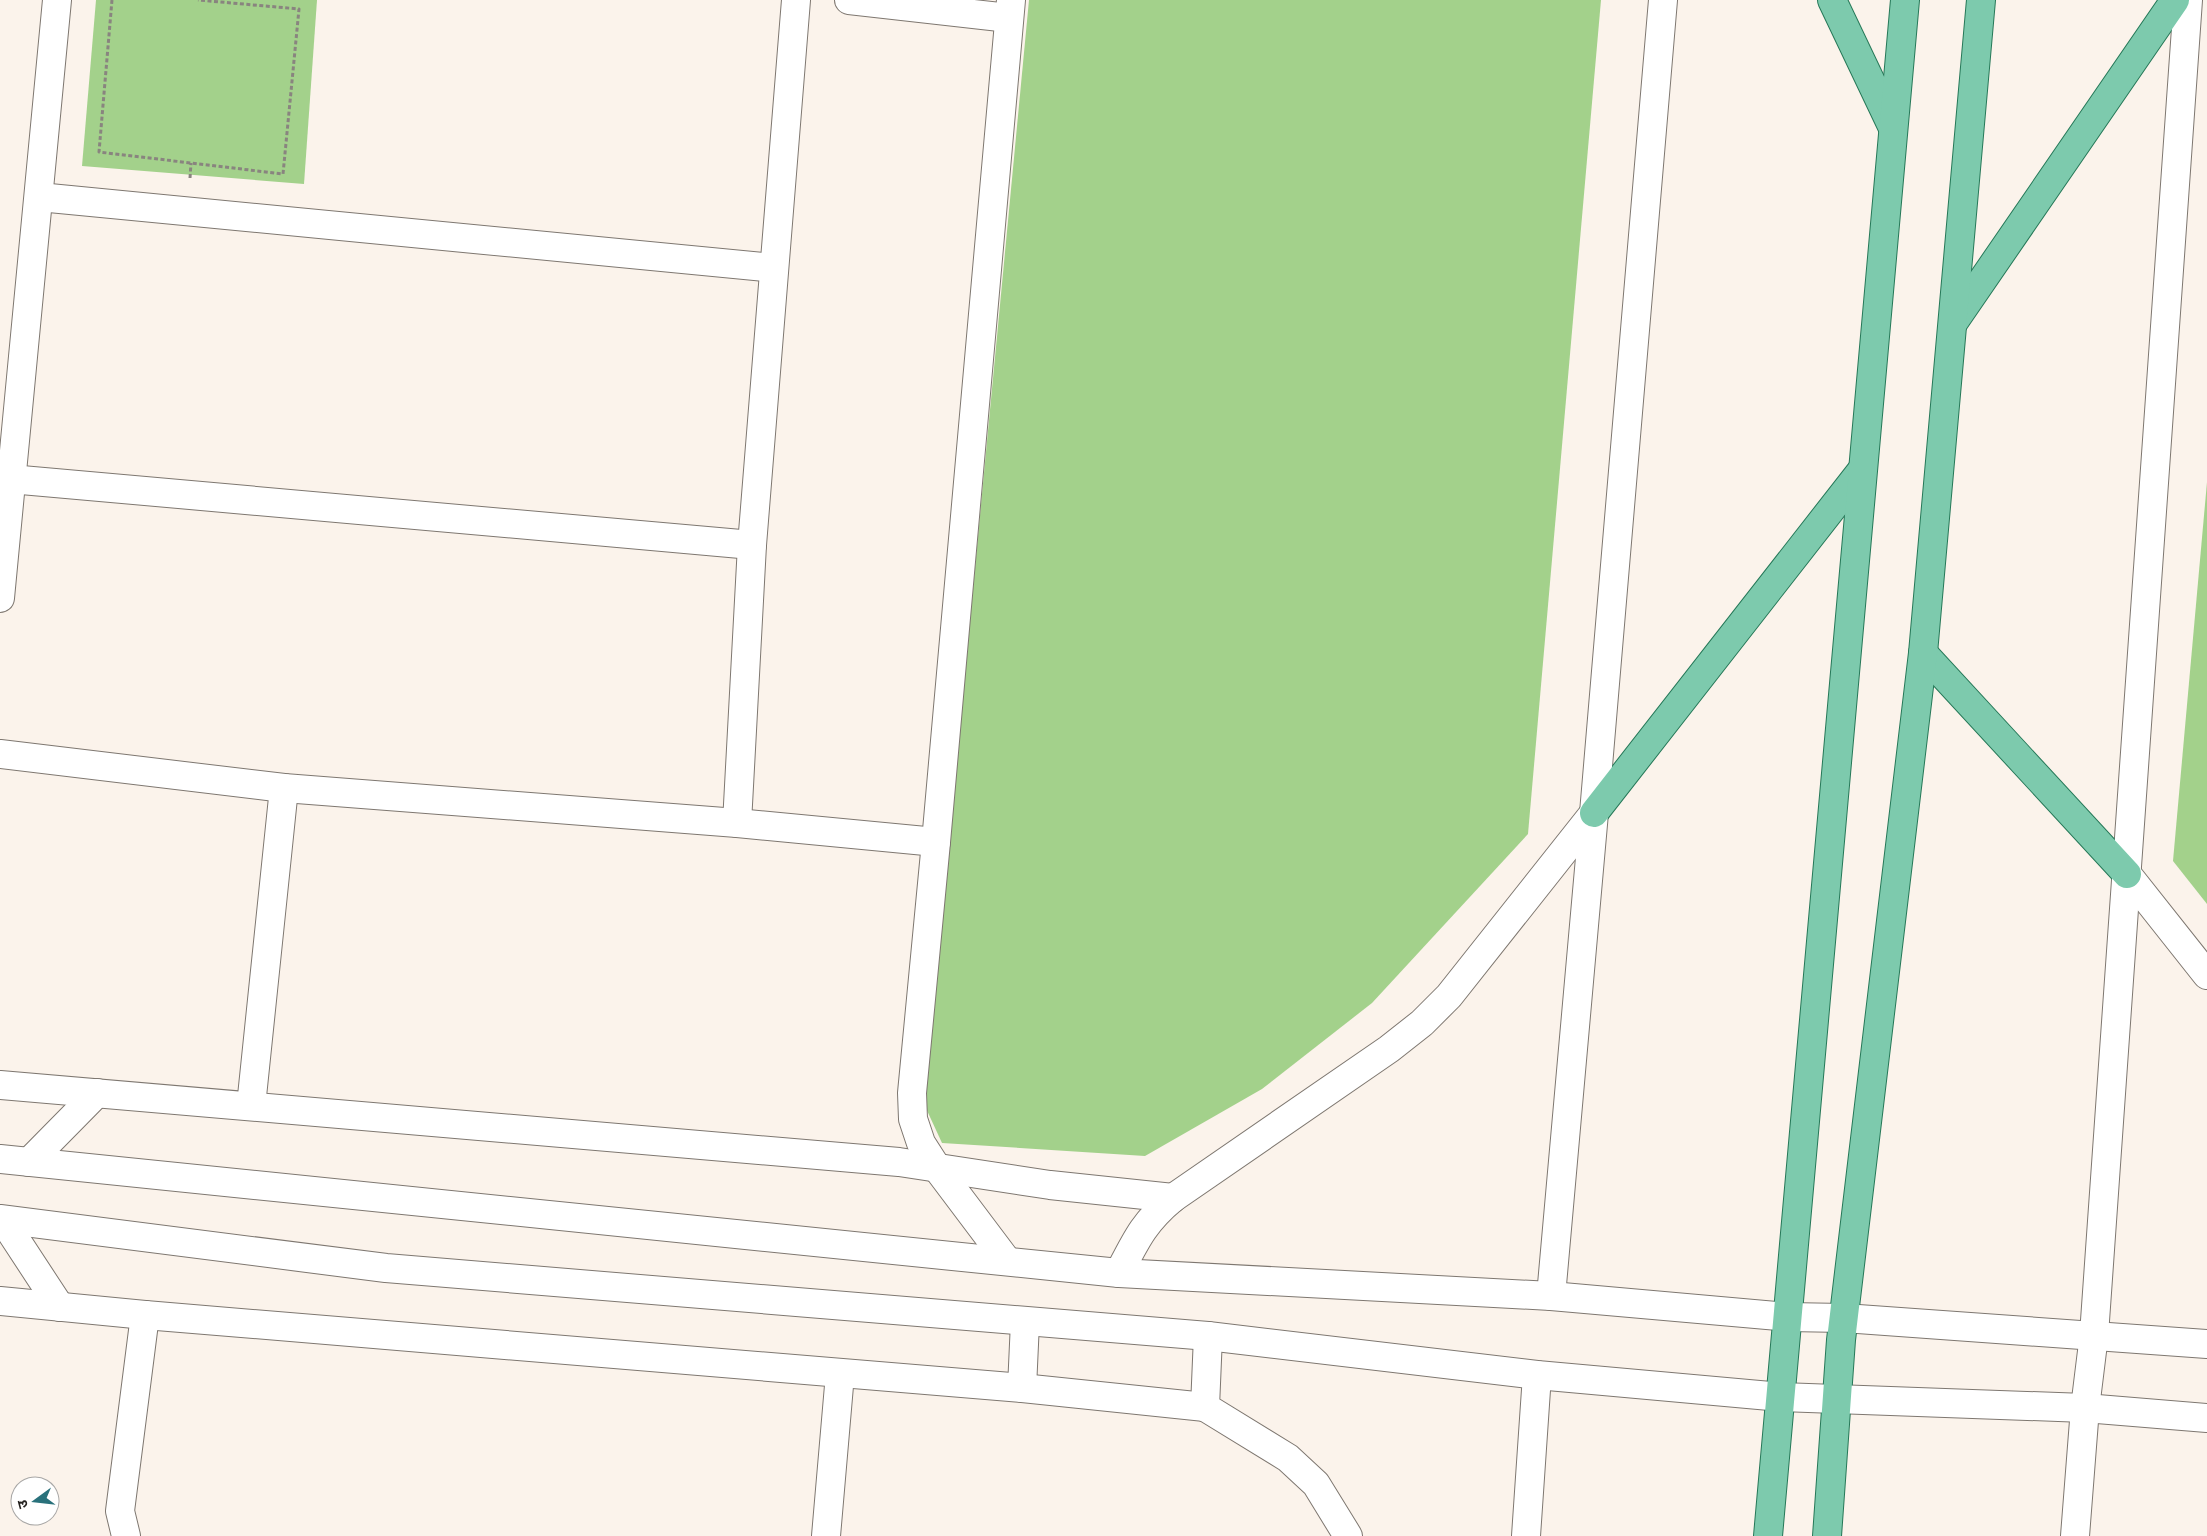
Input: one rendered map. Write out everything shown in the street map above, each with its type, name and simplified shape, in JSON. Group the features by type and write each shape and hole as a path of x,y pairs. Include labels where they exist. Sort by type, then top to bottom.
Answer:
{"main road":[{"path":"1832,0 1893,128"},
{"path":"1768,1536 1904,0"},
{"path":"1827,1536 1844,1318 1923,653 1981,0"},
{"path":"1952,324 2175,0"},
{"path":"1594,813 1862,470"},
{"path":"1923,653 2127,874"}],"street":[{"path":"0,598 57,0"},
{"path":"737,823 752,545 796,0"},
{"path":"849,0 1010,9 912,1093 913,1119 921,1143 1007,1261"},
{"path":"1551,1296 1663,0"},
{"path":"2075,1536 2085,1408 2094,1335 2188,0"},
{"path":"39,197 774,268"},
{"path":"10,479 752,545"},
{"path":"0,754 284,788 737,823 936,842"},
{"path":"251,1106 284,788"},
{"path":"1119,1273 1140,1232 1154,1214 1172,1198 1389,1049 1422,1023 1449,996 1594,813"},
{"path":"2127,874 2207,975"},
{"path":"0,1085 899,1162 1050,1185 1172,1198"},
{"path":"29,1162 97,1093"},
{"path":"0,1159 1119,1273 1551,1296 1788,1317 1844,1318 2207,1344"},
{"path":"2,1220 60,1307"},
{"path":"2,1220 386,1268 1208,1336 1536,1375 1781,1397 2085,1408 2207,1418"},
{"path":"0,1302 145,1316 1022,1388 1205,1408 1288,1458 1316,1484 1348,1536"},
{"path":"126,1536 120,1511 145,1316"},
{"path":"1022,1388 1025,1322"},
{"path":"1205,1408 1208,1336"},
{"path":"826,1536 840,1374"},
{"path":"1526,1536 1536,1375"}],"path":[{"path":"112,0 99,152 283,174 299,9 198,0"}],"green space":[{"path":"96,0 317,0 304,184 82,166"},
{"path":"1029,0 1601,0 1528,834 1372,1003 1262,1089 1145,1156 942,1143 924,1104"},
{"path":"2207,482 2207,904 2173,861"}]}
